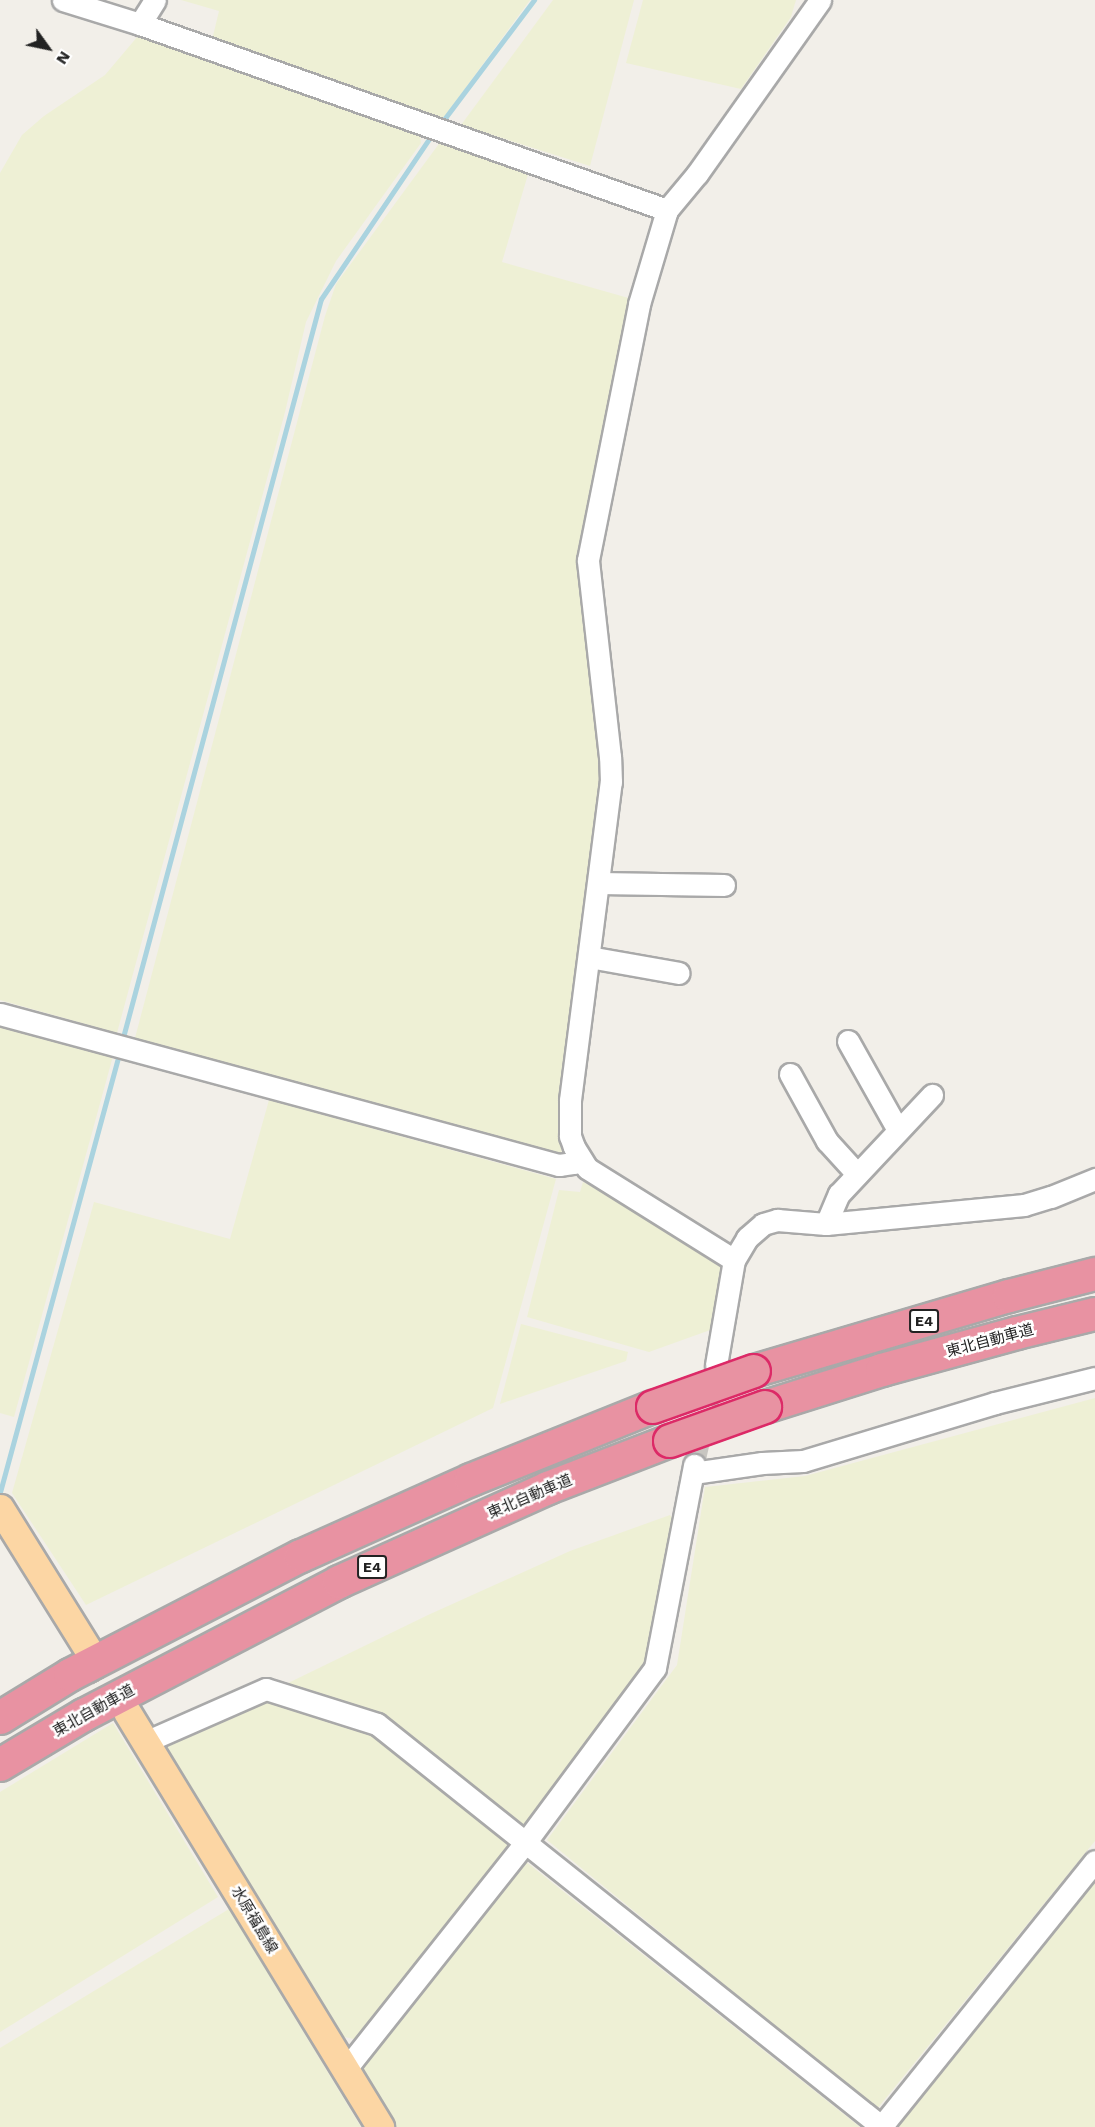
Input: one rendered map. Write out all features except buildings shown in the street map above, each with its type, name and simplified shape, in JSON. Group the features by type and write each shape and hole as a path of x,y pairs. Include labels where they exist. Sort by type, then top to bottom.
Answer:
{"highway":[{"name":"E4","path":"0,1718 81,1664 300,1556 471,1480 653,1407 754,1371 1009,1296 1095,1274"},
{"name":"東北自動車道","path":"0,1765 84,1714 339,1582 548,1488 765,1407 882,1370 1095,1314"}],"main road":[{"path":"2,1511 81,1664"},
{"name":"水原福島線","path":"127,1712 380,2127"}],"street":[{"path":"63,0 140,24 668,210"},
{"path":"140,24 155,0"},
{"path":"734,1260 593,1172 579,1158 570,1136 570,1101 611,782 588,560 639,304 668,210 697,174 820,0"},
{"path":"599,883 724,885"},
{"path":"589,957 679,973"},
{"path":"0,1014 559,1165 574,1163 579,1158"},
{"path":"848,1041 898,1130"},
{"path":"790,1074 827,1141 857,1174"},
{"path":"826,1224 839,1194 932,1095"},
{"path":"716,1365 734,1260 747,1238 763,1224 777,1220 826,1224 1024,1205 1095,1179"},
{"path":"345,2070 525,1843 655,1668 694,1469 802,1461 995,1403 1095,1378"},
{"path":"144,1743 266,1689 377,1724 881,2127 1095,1861"}],"green space":[{"path":"181,0 530,0 442,120 212,40 219,11"},
{"path":"553,0 634,0 590,166 461,125"},
{"path":"643,0 796,0 791,17 741,89 626,63"},
{"path":"138,36 420,135 421,143 336,261 306,322 285,412 117,1033 0,1000 0,173 22,135 44,116 105,75"},
{"path":"441,141 529,171 502,262 632,299 580,552 601,775 558,1124 562,1154 531,1148 135,1038 325,316 336,284"},
{"path":"0,1026 113,1056 14,1417 0,1413"},
{"path":"269,1100 556,1179 493,1408 86,1605 12,1493 94,1202 230,1239"},
{"path":"583,1182 632,1205 726,1264 713,1329 649,1352 527,1317 559,1190 580,1192"},
{"path":"521,1324 628,1352 626,1361 500,1404"},
{"path":"1095,1398 1095,1841 877,2109 547,1840 677,1665 705,1487 805,1476"},
{"path":"670,1515 675,1521 645,1665 635,1685 523,1826 381,1715 282,1686 428,1615 570,1551"},
{"path":"263,1697 376,1732 511,1844 354,2039 339,2036 165,1747"},
{"path":"113,1723 218,1897 0,2032 0,1792"},
{"path":"525,1861 860,2127 393,2127 359,2075 365,2056"},
{"path":"1095,1879 1095,2127 895,2127"},
{"path":"229,1909 361,2127 0,2127 0,2048"}],"waterway":[{"path":"439,126 534,0"},
{"path":"122,1041 321,299 433,133"},
{"path":"0,1492 120,1050"}],"tunnel":[{"path":"694,1465 714,1377"},
{"path":"91,1654 127,1712"}]}
